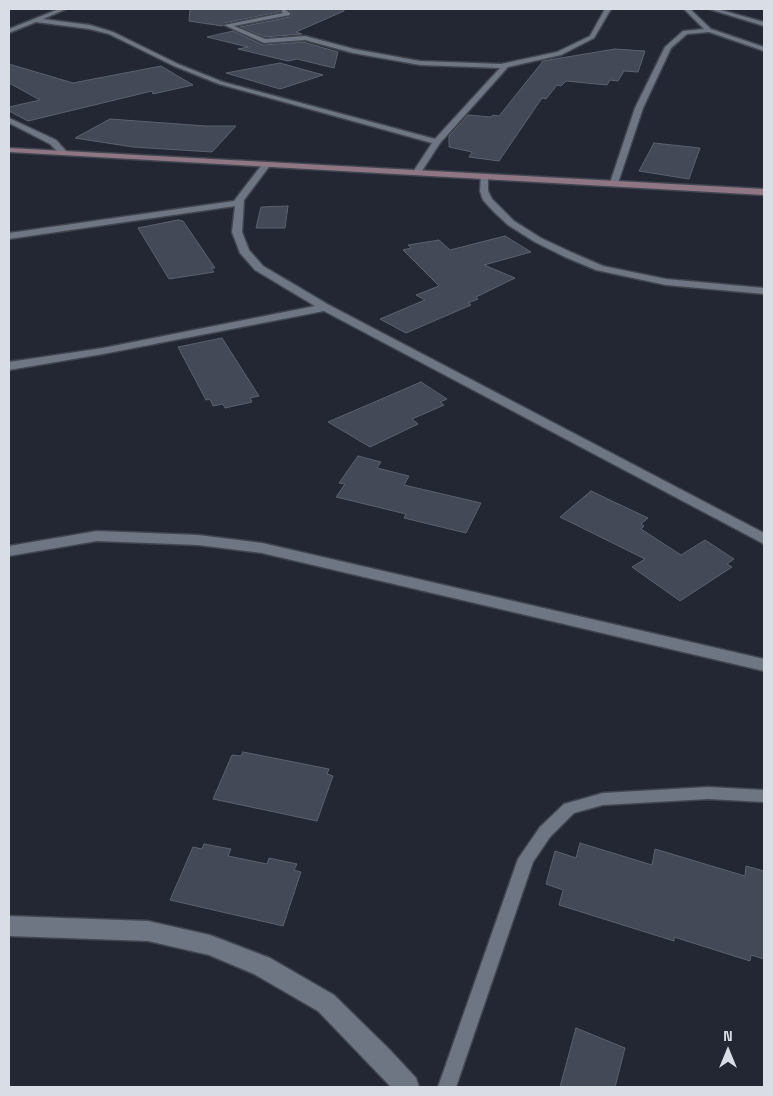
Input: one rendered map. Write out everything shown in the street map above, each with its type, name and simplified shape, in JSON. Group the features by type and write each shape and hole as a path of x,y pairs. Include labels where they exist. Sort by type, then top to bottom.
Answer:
{"street":[{"path":"9,31 63,9"},
{"path":"284,11 288,14 227,25 264,41 305,38 353,51 420,63 481,66 506,65 559,54 592,37 608,9"},
{"path":"687,9 709,30"},
{"path":"712,9 764,24"},
{"path":"720,11 751,12"},
{"path":"34,20 90,27 111,33 176,65 221,83 437,142"},
{"path":"614,183 639,108 668,47 685,32 709,30 764,49"},
{"path":"417,172 437,142 506,65"},
{"path":"9,120 52,142 63,152"},
{"path":"9,150 764,192"},
{"path":"267,164 240,201 237,232 244,251 260,268 283,284 325,307 764,539"},
{"path":"484,176 484,191 488,200 511,223 538,240 600,268 666,282 764,291"},
{"path":"9,236 228,205 240,201"},
{"path":"9,366 103,351 325,307"},
{"path":"9,551 97,536 198,540 262,548 764,665"},
{"path":"9,926 148,931 210,945 262,966 326,1003 382,1058 407,1087"}],"lane":[{"path":"447,1087 526,859 545,832 569,808 603,799 708,793 764,796"}],"building":[{"path":"190,9 281,9 279,12 224,23 222,26 189,21"},
{"path":"287,9 344,9 344,11 296,32 302,34 265,37 240,27 290,17 292,13"},
{"path":"233,31 263,45 303,42 338,52 334,68 297,59 288,61 238,49 248,47 207,37"},
{"path":"615,49 645,51 638,72 624,71 618,81 610,80 607,85 566,81 561,86 557,85 546,99 542,98 499,161 469,157 472,152 449,147 449,136 468,115 499,116 543,61"},
{"path":"280,63 323,75 280,89 226,73"},
{"path":"9,64 73,83 161,66 193,85 153,94 152,91 28,121 9,111 9,107 40,100 9,83"},
{"path":"110,119 206,126 236,126 212,152 133,147 75,138"},
{"path":"654,143 700,148 689,179 639,171"},
{"path":"288,206 285,228 256,228 261,207"},
{"path":"178,220 183,221 215,268 211,268 214,272 169,279 138,228"},
{"path":"505,236 531,252 484,265 515,278 476,297 478,299 468,303 471,305 406,333 380,319 425,300 416,295 439,286 403,250 411,248 408,245 439,240 450,250"},
{"path":"222,338 259,396 250,398 252,402 225,408 223,404 213,406 210,399 206,400 178,347"},
{"path":"421,382 447,399 440,402 444,405 412,419 418,424 370,447 328,422"},
{"path":"358,456 381,462 377,468 409,476 404,485 481,503 466,533 404,518 406,514 336,497 345,484 339,483"},
{"path":"591,491 648,518 641,524 644,526 641,529 681,555 705,540 734,559 727,564 732,567 680,601 632,567 645,559 560,517"},
{"path":"243,752 329,769 327,774 333,776 317,821 213,799 232,755 241,756"},
{"path":"580,843 652,865 655,849 745,876 746,866 764,871 764,959 751,955 750,961 674,937 674,941 559,905 563,890 546,884 555,851 576,858"},
{"path":"204,844 231,849 228,856 267,864 269,858 297,864 294,870 301,872 283,926 170,900 193,847 202,849"},
{"path":"576,1028 625,1048 615,1087 560,1087"}]}
